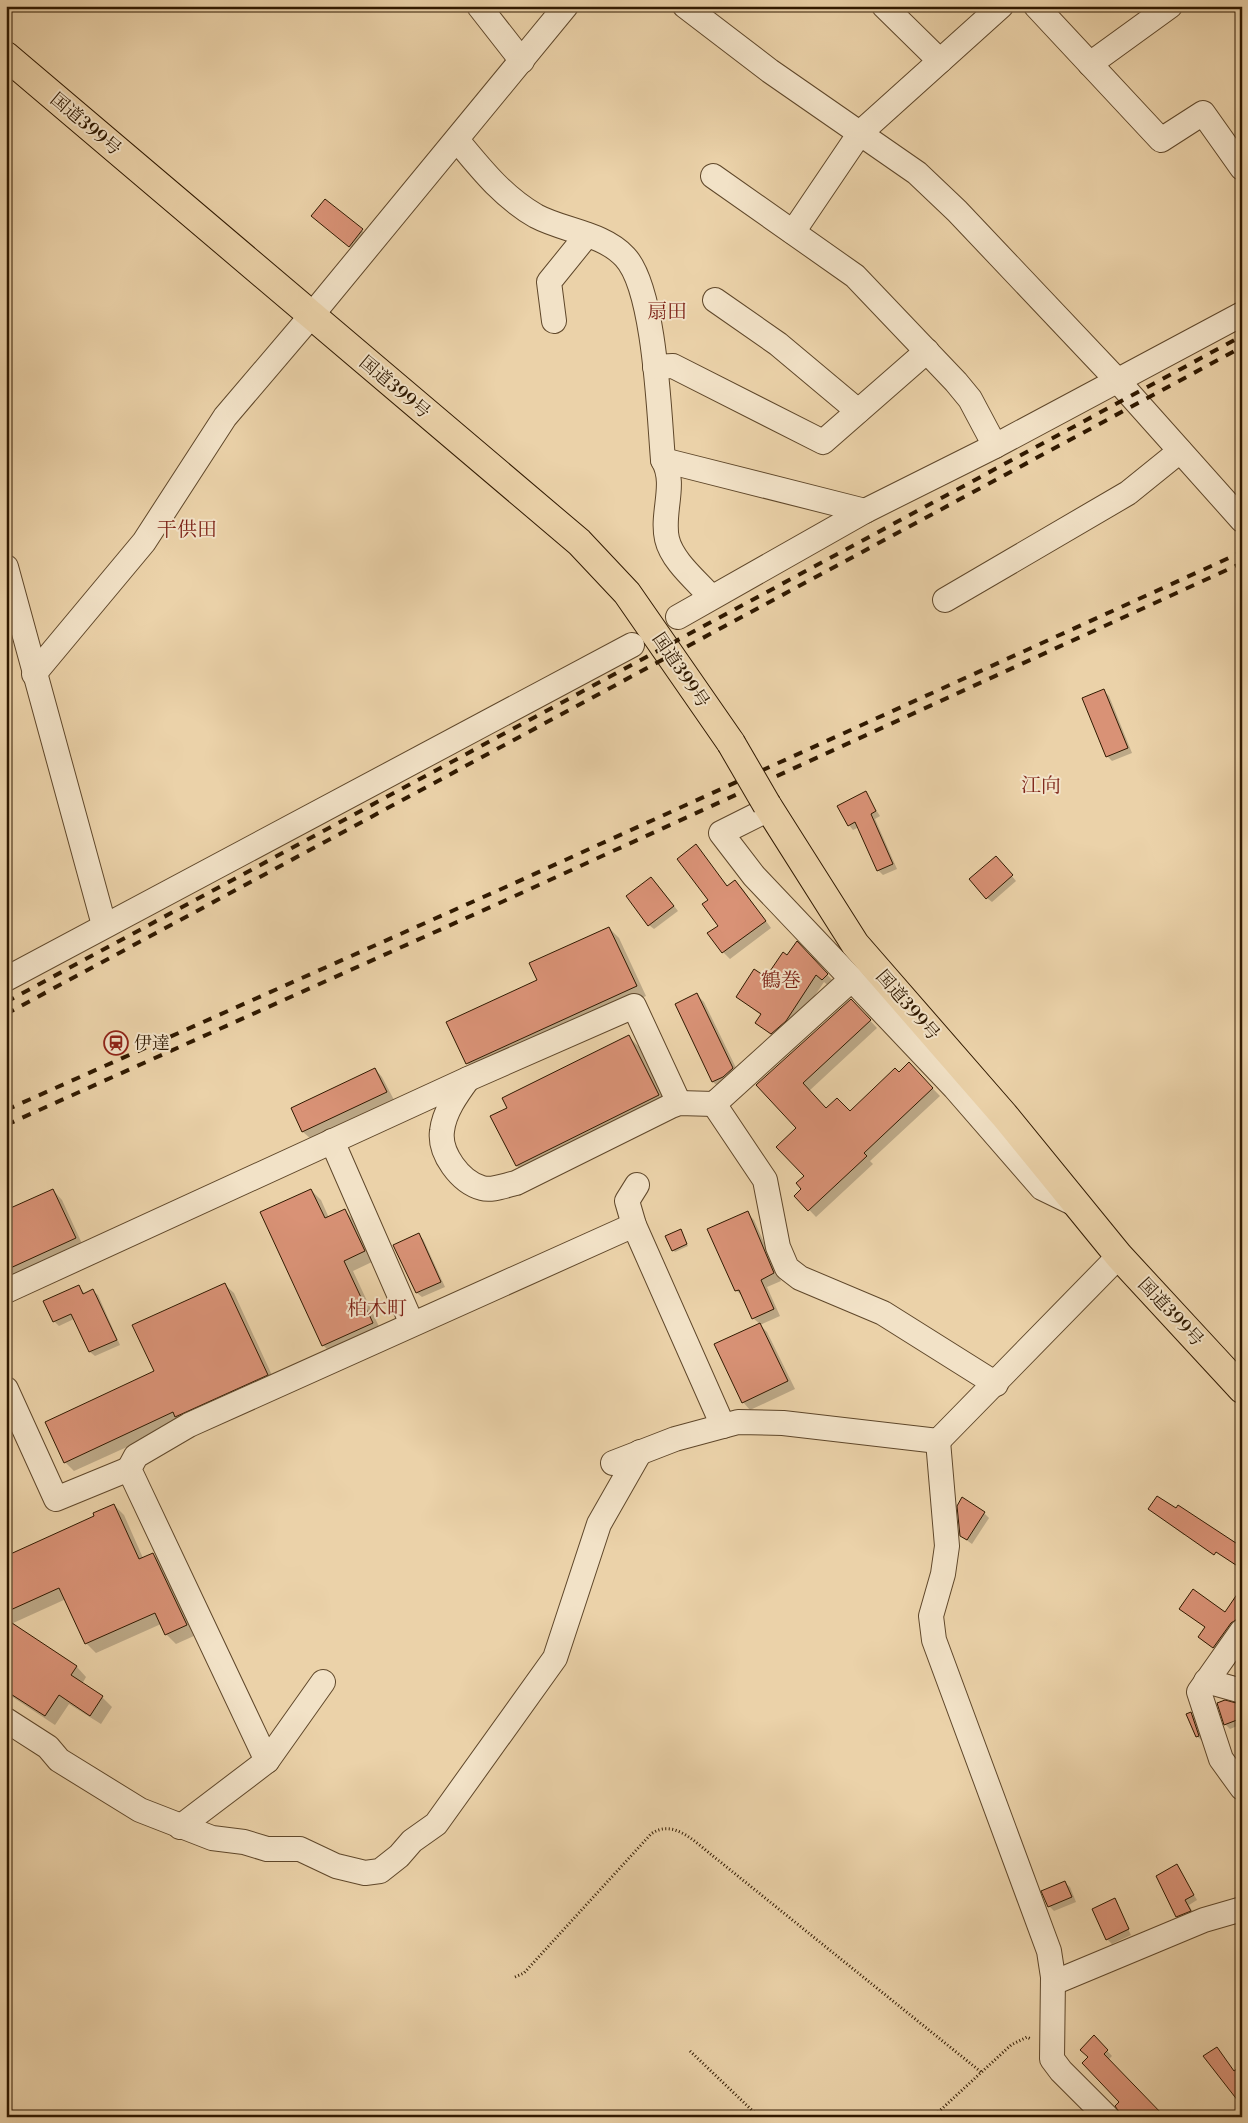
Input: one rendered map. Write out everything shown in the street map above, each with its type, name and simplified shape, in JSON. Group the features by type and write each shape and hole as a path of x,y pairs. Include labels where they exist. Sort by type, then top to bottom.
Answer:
{"highway":[{"name":"国道399号","path":"6,56 578,542 627,593 731,743 768,807 855,944 1004,1115 1119,1256 1242,1389"}],"street":[{"path":"479,6 522,61"},
{"path":"34,674 144,542 225,417 311,316 566,6"},
{"path":"685,6 770,71 917,173 958,211 1117,380 1242,520"},
{"path":"884,6 940,61"},
{"path":"793,232 860,133 1001,6"},
{"path":"1036,6 1160,140 1203,113 1242,168"},
{"path":"1090,64 1170,6"},
{"path":"457,140 490,179 516,203 560,227 587,235 612,246 625,257 634,270 644,292 655,366 662,460 669,470 667,538 678,559 710,598"},
{"path":"713,176 855,276 970,399 995,446"},
{"path":"554,321 549,282 587,235"},
{"path":"716,300 778,344 858,411"},
{"path":"678,617 865,511 995,446 1242,314"},
{"path":"655,366 673,366 823,442 927,352"},
{"path":"945,600 1128,492 1180,451"},
{"path":"662,460 865,511"},
{"path":"6,567 104,925"},
{"path":"6,979 104,925 632,645"},
{"path":"768,807 721,833 754,876 955,1088 1042,1188 1078,1206"},
{"path":"468,1079 448,1112 441,1138 445,1152 455,1168 470,1182 483,1188 496,1188 516,1183 680,1103 714,1104 852,980"},
{"path":"6,1291 468,1079 634,1006 680,1103"},
{"path":"714,1104 765,1180 778,1247 787,1268 800,1278 883,1313 996,1384"},
{"path":"332,1141 412,1324"},
{"path":"637,1185 627,1201 634,1224 723,1426"},
{"path":"6,1389 56,1499 130,1469 136,1456 189,1424 634,1224"},
{"path":"938,1441 996,1384 1119,1256"},
{"path":"613,1463 675,1439 738,1422 783,1423 938,1441"},
{"path":"938,1441 947,1546 944,1574 931,1616 934,1640 1049,1951 1053,1983 1052,2059 1061,2071 1107,2117"},
{"path":"6,1720 48,1747 59,1760 140,1810 180,1827 212,1838 244,1842 267,1849 300,1849 336,1866 365,1873 380,1871 399,1856 412,1841 436,1824 555,1658 599,1524 640,1452"},
{"path":"130,1469 267,1761"},
{"path":"1242,1631 1199,1692 1221,1759 1242,1788"},
{"path":"1206,1681 1242,1691"},
{"path":"180,1827 267,1761 323,1682"},
{"path":"1053,1983 1204,1920 1242,1910"}],"path":[{"path":"515,1977 524,1973 651,1834 664,1827 680,1831 713,1856 981,2072"},
{"path":"933,2117 1011,2045 1027,2037 1052,2049"},
{"path":"690,2051 759,2117"},
{"path":"1225,2117 1242,2111"}],"building":[{"path":"325,199 363,229 349,247 311,216"},
{"path":"1104,689 1128,748 1106,757 1082,698"},
{"path":"866,791 876,811 871,814 893,864 877,871 855,822 848,826 837,806"},
{"path":"696,844 727,886 735,880 766,921 722,953 707,933 718,926 702,904 708,900 677,859"},
{"path":"996,856 1013,875 986,899 969,879"},
{"path":"651,877 674,906 648,926 626,896"},
{"path":"609,927 637,986 466,1064 446,1022 537,980 529,963"},
{"path":"797,941 828,974 822,980 816,975 786,1021 771,1034 755,1023 761,1014 736,997 754,969 766,977 783,952 787,955"},
{"path":"697,993 733,1068 723,1077 712,1082 675,1004"},
{"path":"851,999 871,1020 803,1083 826,1108 837,1098 850,1111 895,1068 899,1072 909,1062 933,1088 864,1153 867,1156 808,1211 794,1196 801,1189 796,1183 804,1176 776,1147 796,1128 756,1085"},
{"path":"629,1035 659,1095 516,1166 490,1116 507,1108 502,1098"},
{"path":"375,1068 387,1092 302,1132 291,1108"},
{"path":"53,1189 76,1238 6,1270 6,1210"},
{"path":"311,1189 325,1218 345,1209 365,1251 344,1261 373,1323 322,1346 260,1212"},
{"path":"748,1211 774,1273 761,1280 774,1309 752,1319 739,1290 735,1291 707,1229"},
{"path":"681,1229 687,1244 672,1251 665,1236"},
{"path":"419,1233 441,1282 416,1293 393,1245"},
{"path":"225,1283 268,1375 175,1417 173,1412 64,1463 45,1422 154,1371 132,1325"},
{"path":"79,1285 83,1294 93,1289 117,1340 89,1352 71,1314 53,1322 43,1301"},
{"path":"760,1323 788,1381 742,1403 714,1344"},
{"path":"1157,1496 1176,1508 1178,1505 1242,1547 1242,1569 1216,1552 1214,1555 1148,1509"},
{"path":"962,1497 985,1512 967,1540 960,1536 957,1506"},
{"path":"114,1504 139,1559 153,1553 187,1625 165,1635 155,1613 85,1644 59,1588 6,1612 6,1556 94,1516 93,1513"},
{"path":"1242,1587 1242,1616 1231,1623 1213,1648 1198,1637 1205,1627 1179,1609 1193,1589 1225,1612"},
{"path":"6,1619 77,1666 71,1675 103,1696 90,1716 59,1695 45,1716 6,1691"},
{"path":"1225,1700 1240,1704 1242,1718 1224,1725 1217,1703"},
{"path":"1191,1712 1199,1736 1196,1737 1186,1714"},
{"path":"1177,1864 1194,1895 1185,1900 1191,1911 1176,1917 1156,1876"},
{"path":"1065,1881 1072,1897 1048,1907 1041,1891"},
{"path":"1115,1898 1129,1929 1106,1940 1092,1909"},
{"path":"1094,2035 1108,2050 1104,2054 1165,2117 1124,2117 1119,2112 1115,2106 1119,2102 1082,2063 1088,2057 1080,2050"},
{"path":"1217,2047 1234,2071 1242,2065 1242,2106 1203,2056"}],"railway":[{"path":"6,1002 1242,336"},
{"path":"6,1014 1242,347"},
{"path":"6,1110 508,886 1242,552"},
{"path":"6,1125 504,901 1242,563"}],"place":[{"name":"伊達","path":"116,1043"}],"district":[{"name":"扇田","path":"667,311"},
{"name":"干供田","path":"187,529"},
{"name":"江向","path":"1041,785"},
{"name":"鶴巻","path":"781,980"},
{"name":"柏木町","path":"377,1308"}]}
